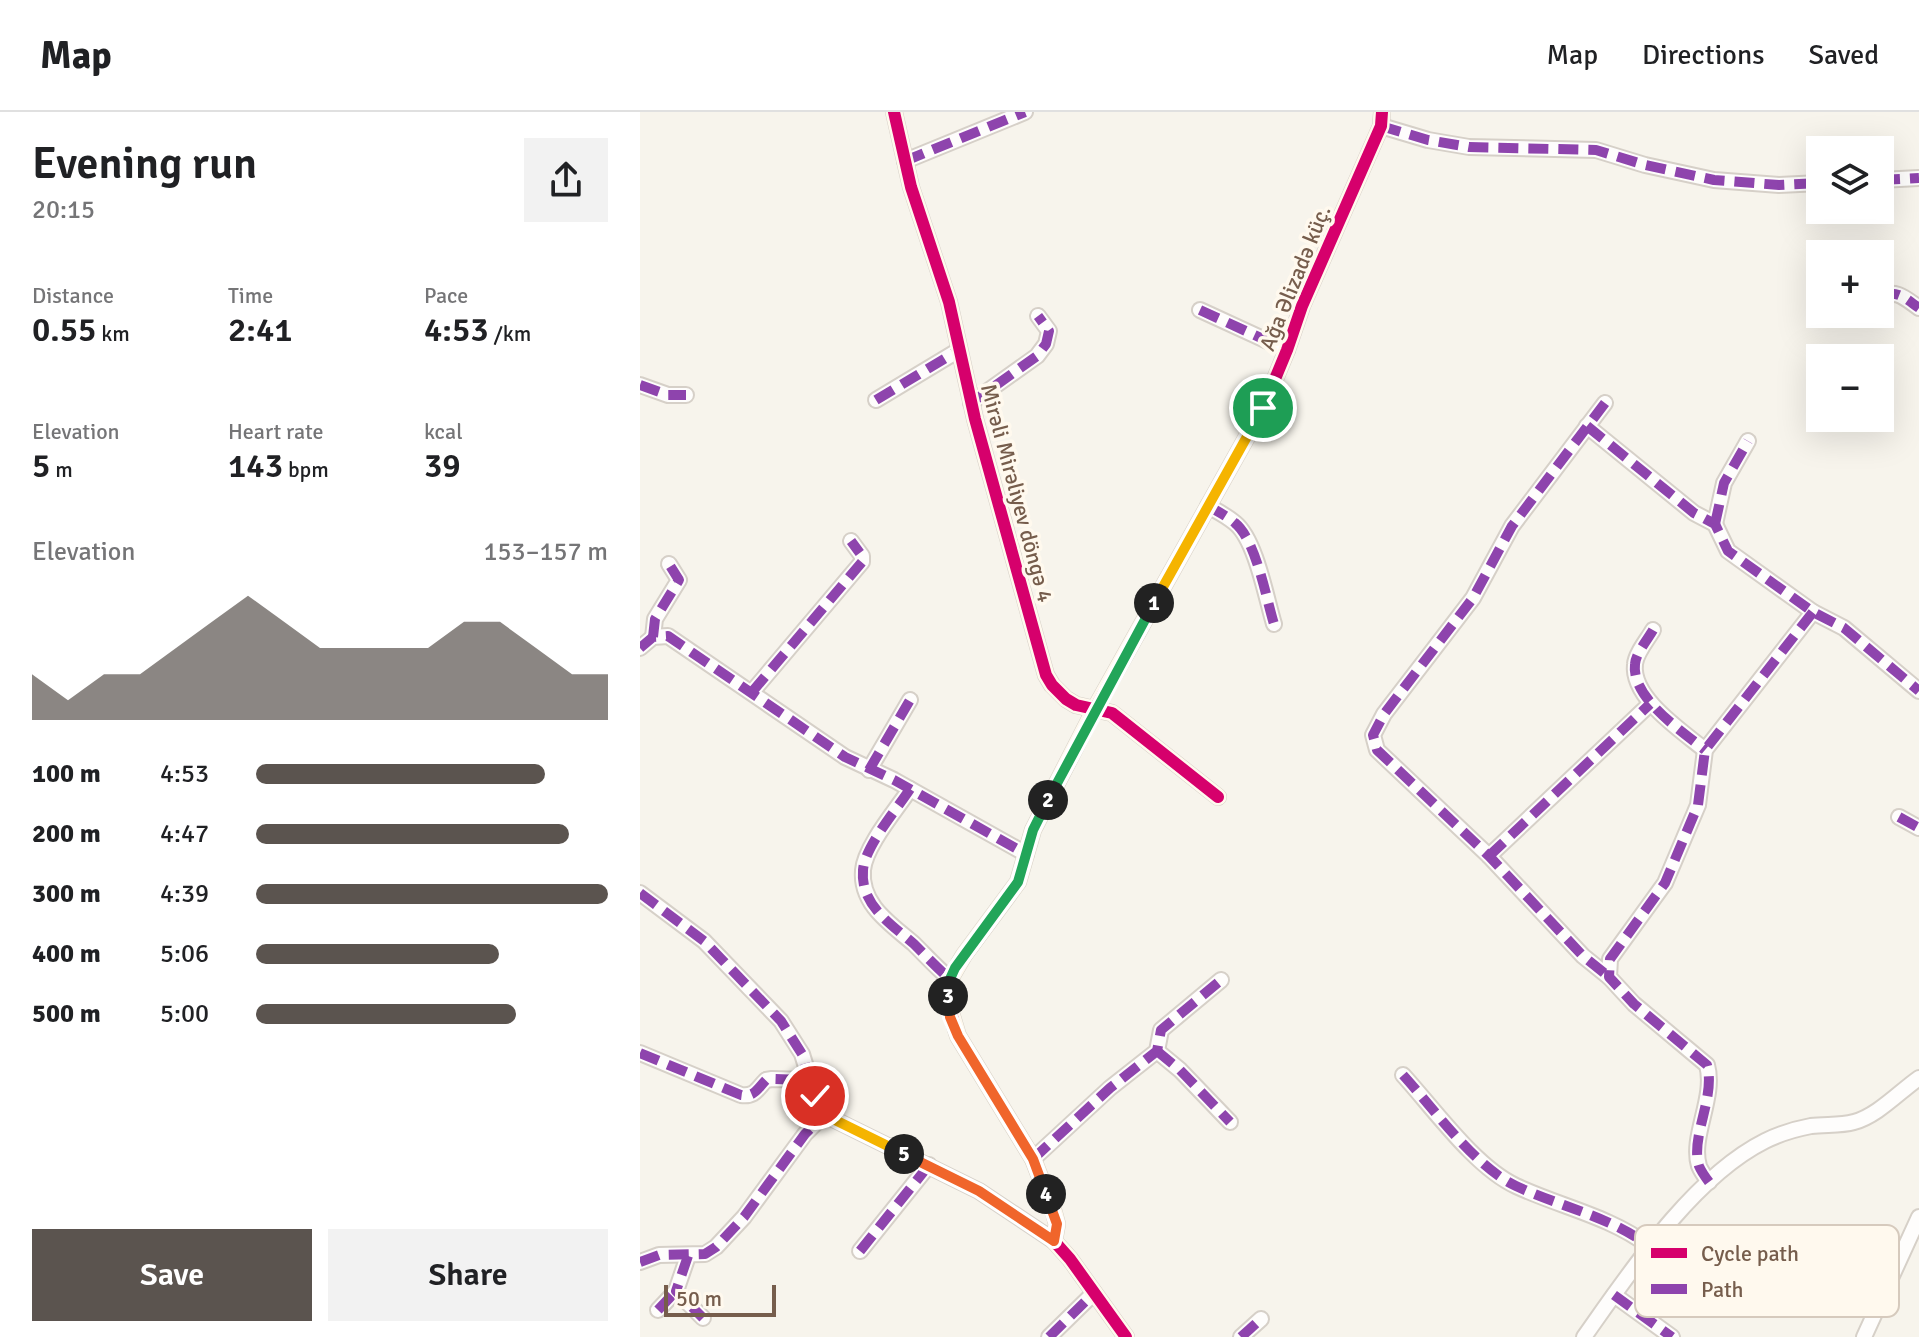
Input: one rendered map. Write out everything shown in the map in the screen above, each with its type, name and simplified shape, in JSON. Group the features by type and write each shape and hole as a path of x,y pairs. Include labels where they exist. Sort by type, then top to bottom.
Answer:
{"street":[{"name":"Mirəli Mirəliyev döngə 4","path":"894,112 911,187 949,302 971,403 1046,675 1066,699 1076,705 1104,709 1120,719 1218,797"},
{"path":"905,161 1025,112"},
{"path":"1381,119 1428,140 1469,147 1596,150 1645,165 1714,180 1806,184"},
{"name":"Ağa Əlizadə küç.","path":"950,979 1018,882 1033,830 1096,707 1263,408 1302,306 1381,119"},
{"path":"1894,179 1919,178"},
{"path":"1894,293 1919,308"},
{"path":"1200,310 1287,350"},
{"path":"971,403 1037,356 1046,344 1049,331 1038,316"},
{"path":"876,400 959,350"},
{"path":"640,385 668,395 686,395"},
{"path":"1605,403 1512,526 1473,598 1384,714 1373,735 1377,750 1489,856 1583,956 1707,1065 1711,1079 1699,1134 1698,1164 1709,1182"},
{"path":"1587,426 1694,513 1715,524 1728,551 1813,612 1844,628 1919,691"},
{"path":"1715,524 1724,483 1748,441"},
{"path":"1208,506 1236,524 1244,533 1274,624"},
{"path":"752,692 862,562 862,556 851,541"},
{"path":"653,637 655,619 679,580 669,564"},
{"path":"1609,977 1610,959 1665,883 1698,805 1705,750 1813,612"},
{"path":"1653,630 1635,662 1638,684 1650,704 1705,750"},
{"path":"640,648 653,637 668,636 845,757 910,789 1026,854"},
{"path":"869,770 910,700"},
{"path":"1489,856 1650,704"},
{"path":"910,789 868,853 863,869 865,887 872,906 884,920 950,979 948,1003 958,1036 1033,1159 1057,1224 1054,1241"},
{"path":"1899,817 1919,828"},
{"path":"640,893 704,941 781,1021 802,1054 815,1096 826,1113 847,1128 979,1191 1054,1241 1126,1337"},
{"path":"1033,1159 1110,1088 1157,1051 1161,1030 1221,980"},
{"path":"1157,1051 1180,1070 1230,1122"},
{"path":"640,1053 741,1095 756,1093 766,1080 809,1080"},
{"path":"1403,1075 1487,1168 1515,1185 1614,1223 1635,1237"},
{"path":"1669,1225 1709,1182 1765,1141 1810,1127 1855,1122 1919,1078"},
{"path":"640,1262 659,1255 705,1254 727,1238 791,1157 805,1134 826,1113"},
{"path":"860,1251 929,1165"},
{"path":"1899,1259 1919,1217"},
{"path":"658,1310 676,1291 688,1256"},
{"path":"1584,1337 1635,1266"},
{"path":"676,1291 703,1318"},
{"path":"1049,1337 1094,1293"},
{"path":"1614,1295 1635,1310"},
{"path":"1644,1317 1672,1337"},
{"path":"1864,1337 1873,1317"},
{"path":"1241,1337 1261,1319"}],"marked path":[{"path":"905,161 1025,112"},
{"path":"1381,126 1428,140 1469,147 1596,150 1645,165 1714,180 1806,184"},
{"path":"1894,179 1919,178"},
{"path":"1894,294 1919,308"},
{"path":"1200,310 1287,350"},
{"path":"971,403 1037,356 1046,344 1049,331 1038,316"},
{"path":"876,400 959,350"},
{"path":"640,385 668,395 686,395"},
{"path":"1605,403 1512,526 1473,598 1384,714 1373,735 1377,750 1489,856 1583,956 1609,977"},
{"path":"1587,426 1694,513 1715,524 1728,551 1813,612 1844,628 1919,691"},
{"path":"1715,524 1724,483 1748,441"},
{"path":"1208,506 1235,523 1249,542 1274,624"},
{"path":"752,692 862,562 862,556 851,541"},
{"path":"653,637 655,619 679,580 669,564"},
{"path":"1709,1182 1699,1166 1697,1155 1708,1090 1707,1065 1634,1004 1609,977 1610,959 1665,883 1698,805 1705,750 1813,612"},
{"path":"1653,630 1635,664 1641,689 1660,713 1705,750"},
{"path":"640,648 653,637 668,636 845,757 894,780 1026,854"},
{"path":"869,770 910,700"},
{"path":"1489,856 1650,704"},
{"path":"910,789 869,850 863,882 866,894 879,913 950,979"},
{"path":"1899,817 1919,828"},
{"path":"640,893 704,941 781,1021 802,1054 815,1096 833,1119 979,1191 1054,1241"},
{"path":"1033,1159 1110,1088 1157,1051 1161,1030 1221,980"},
{"path":"1157,1051 1180,1070 1230,1122"},
{"path":"640,1053 741,1095 753,1094 766,1080 809,1080"},
{"path":"1403,1075 1470,1151 1501,1177 1635,1237"},
{"path":"640,1262 659,1255 705,1254 716,1247 744,1217 805,1134 826,1113"},
{"path":"860,1251 929,1165"},
{"path":"688,1256 676,1291 703,1318"},
{"path":"658,1310 676,1291"},
{"path":"1049,1337 1094,1293"},
{"path":"1614,1295 1635,1310"},
{"path":"1644,1317 1672,1337"},
{"path":"1241,1337 1261,1319"}],"cycle path":[{"path":"894,112 911,187 949,302 975,419 1046,675 1066,699 1076,705 1112,713 1218,797"},
{"path":"1126,1337 1054,1241 1057,1224 1033,1159 958,1036 948,1003 950,979 1018,882 1033,830 1096,707 1263,408 1302,306 1381,126 1382,112"}],"route":[{"path":"815,1096 826,1113 847,1128 979,1191 1054,1241 1057,1224 1033,1159 958,1036 950,1017 950,979 1018,882 1033,830 1096,707 1263,408"}]}
